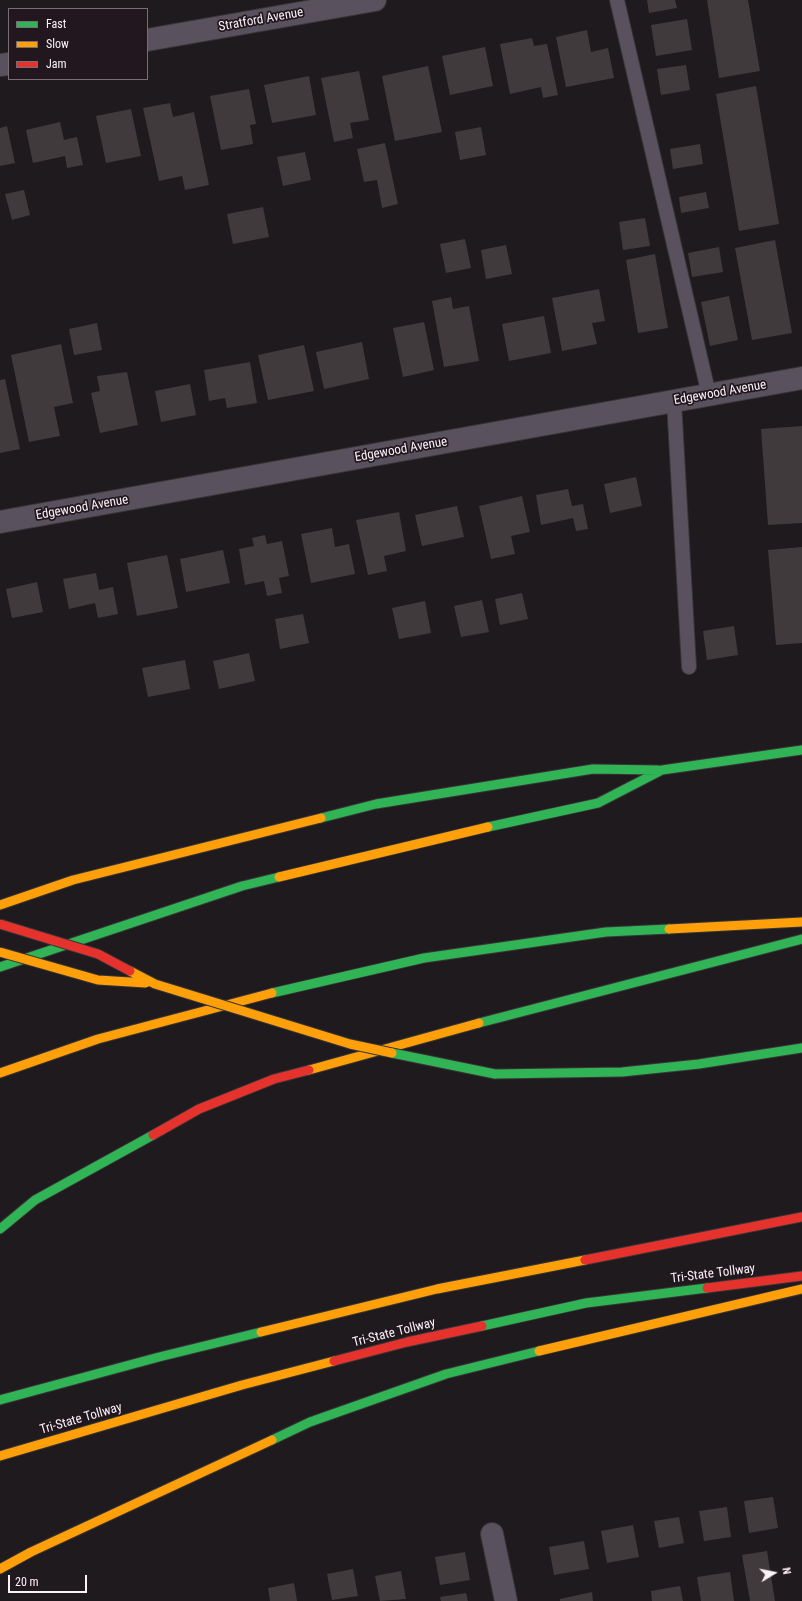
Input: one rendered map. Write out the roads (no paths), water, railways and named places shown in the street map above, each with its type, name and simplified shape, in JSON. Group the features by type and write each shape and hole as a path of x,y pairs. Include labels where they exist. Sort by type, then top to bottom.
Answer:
{"highway":[{"path":"0,905 72,880 376,804 593,769 662,770 802,750"},
{"path":"0,967 242,886 366,857 450,835 598,803 662,770"},
{"path":"0,1073 98,1038 257,996 424,958 606,932 802,922"},
{"path":"0,924 98,954 155,984 350,1044 495,1074 622,1072 699,1064 802,1048"},
{"path":"0,1229 35,1200 121,1152 200,1109 274,1079 547,1005 802,939"},
{"path":"0,952 98,980 155,984"},
{"path":"0,1400 159,1357 438,1289 802,1217"},
{"name":"Tri-State Tollway","path":"0,1456 242,1385 407,1342 586,1303 802,1276"},
{"path":"0,1569 38,1549 310,1422 360,1404 446,1374 591,1338 802,1289"}],"street":[{"name":"Stratford Avenue","path":"148,40 364,1"},
{"name":"Edgewood Avenue","path":"0,522 802,378"},
{"path":"492,1534 506,1601"}],"lane":[{"path":"617,0 709,395"},
{"path":"674,401 689,668"}]}
